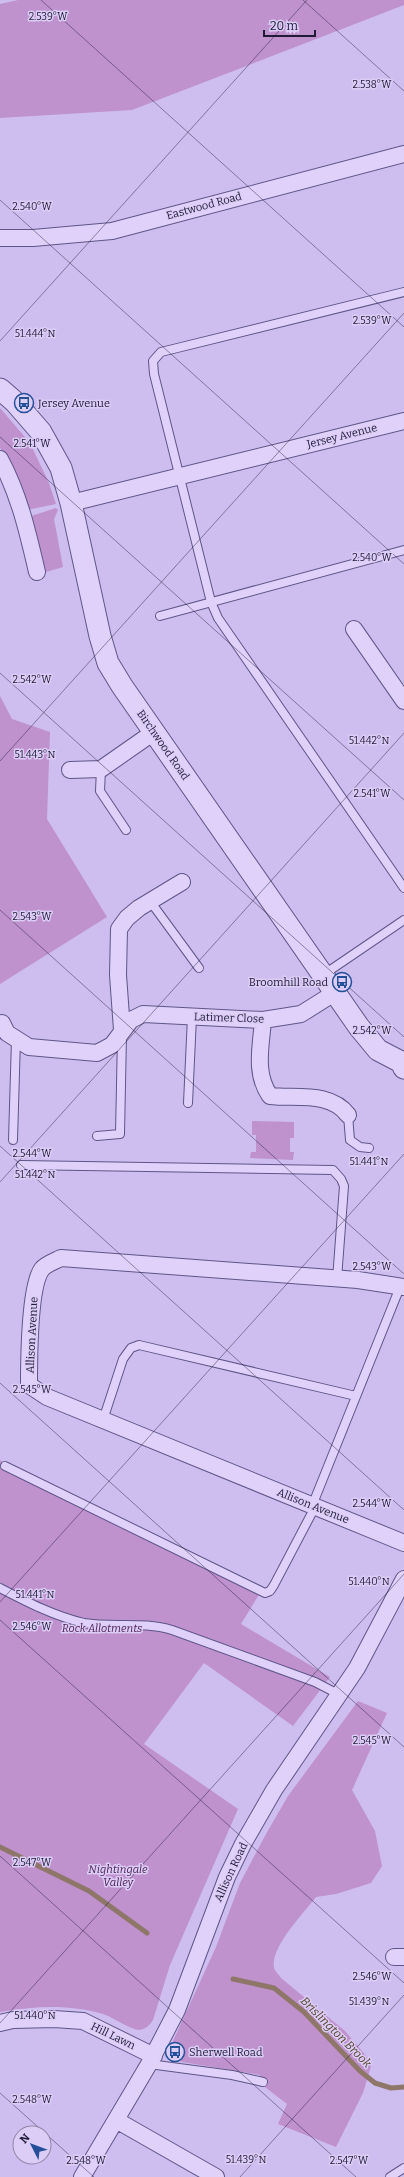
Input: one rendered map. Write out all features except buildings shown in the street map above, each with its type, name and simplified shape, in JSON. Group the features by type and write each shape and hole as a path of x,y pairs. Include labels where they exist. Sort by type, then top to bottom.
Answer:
{"street":[{"name":"Eastwood Road","path":"0,238 32,238 112,230 404,154"},
{"name":"Birchwood Road","path":"0,389 15,402 41,432 61,468 71,503 100,636 108,663 154,732 359,1027 378,1050 403,1064"},
{"name":"Jersey Avenue","path":"71,503 178,475 404,421"},
{"path":"0,458 11,479 23,513 37,572"},
{"path":"354,628 404,701"},
{"path":"70,770 101,769 154,732"},
{"path":"122,1030 118,975 120,929 126,918 150,901 182,882"},
{"name":"Latimer Close","path":"2,1023 7,1033 29,1047 97,1053 112,1045 131,1020 143,1014 263,1020 301,1014 336,992"},
{"path":"263,1020 260,1061 262,1084 270,1096 323,1098 341,1107 348,1115"},
{"name":"Allison Avenue","path":"402,1287 337,1278 61,1258 42,1268 34,1286 29,1385 47,1397 404,1543"},
{"name":"Allison Road","path":"82,2177 152,2060 177,2010 227,1877 243,1844 274,1790 340,1695 373,1640 404,1579"},
{"name":"Hill Lawn","path":"0,2023 13,2020 54,2019 83,2021 152,2060"},
{"path":"116,2120 194,2166 216,2177"}],"lane":[{"path":"404,292 161,352 153,360 154,374 178,475 211,602 218,618 404,888"},
{"path":"160,616 404,550"},
{"path":"101,769 100,791 126,830"},
{"path":"150,901 199,968"},
{"path":"323,975 404,920"},
{"path":"188,1103 192,1016"},
{"path":"97,1136 120,1134 122,1030"},
{"path":"13,1140 16,1039"},
{"path":"348,1115 350,1140 360,1147 370,1148"},
{"path":"21,1165 333,1170 342,1178 344,1186 337,1278"},
{"path":"5,1466 265,1593 270,1591 313,1506 356,1396 402,1287"},
{"path":"103,1420 123,1359 132,1348 139,1345 356,1396"},
{"path":"0,1588 49,1613 85,1623 113,1625 157,1625 315,1682 340,1695"},
{"path":"152,2060 263,2082"},
{"path":"390,2177 404,2168"}],"green space":[{"path":"18,0 404,0 404,5 132,110 0,118 0,4"},
{"path":"0,408 30,443 49,483 56,504 27,510 9,460 0,448"},
{"path":"56,508 58,510 54,519 63,567 46,572 28,517"},
{"path":"0,696 12,719 50,732 47,819 107,917 0,984"},
{"path":"252,1121 294,1122 294,1138 290,1138 290,1152 294,1152 293,1160 250,1158 251,1152 256,1152 256,1135 252,1135"},
{"path":"0,1460 9,1468 260,1593 241,1624 330,1677 293,1726 204,1663 144,1744 238,1809 170,1965 153,2020 151,2024 144,2029 139,2030 132,2028 103,2014 65,2007 26,2008 0,2012"},
{"path":"358,1701 387,1713 352,1790 375,1831 382,1866 371,1883 336,1894 316,1897 282,1941 274,1960 274,1968 281,1978 345,2031 372,2063 363,2093 336,2147 278,2124 287,2104 261,2084 260,2075 182,2062 167,2054 216,1947 240,1883 266,1834 288,1796"}],"waterway":[{"name":"Brislington Brook","path":"0,1847 89,1891 147,1933"},
{"name":"Brislington Brook","path":"233,1979 274,1988 304,2012 360,2071 375,2083 391,2088 404,2087"}],"place":[{"name":"Jersey Avenue","path":"24,403"},
{"name":"Broomhill Road","path":"342,982"},
{"name":"Sherwell Road","path":"175,2052"}],"park label":[{"name":"Rock Allotments","path":"102,1628"},
{"name":"Nightingale Valley","path":"118,1875"}]}
